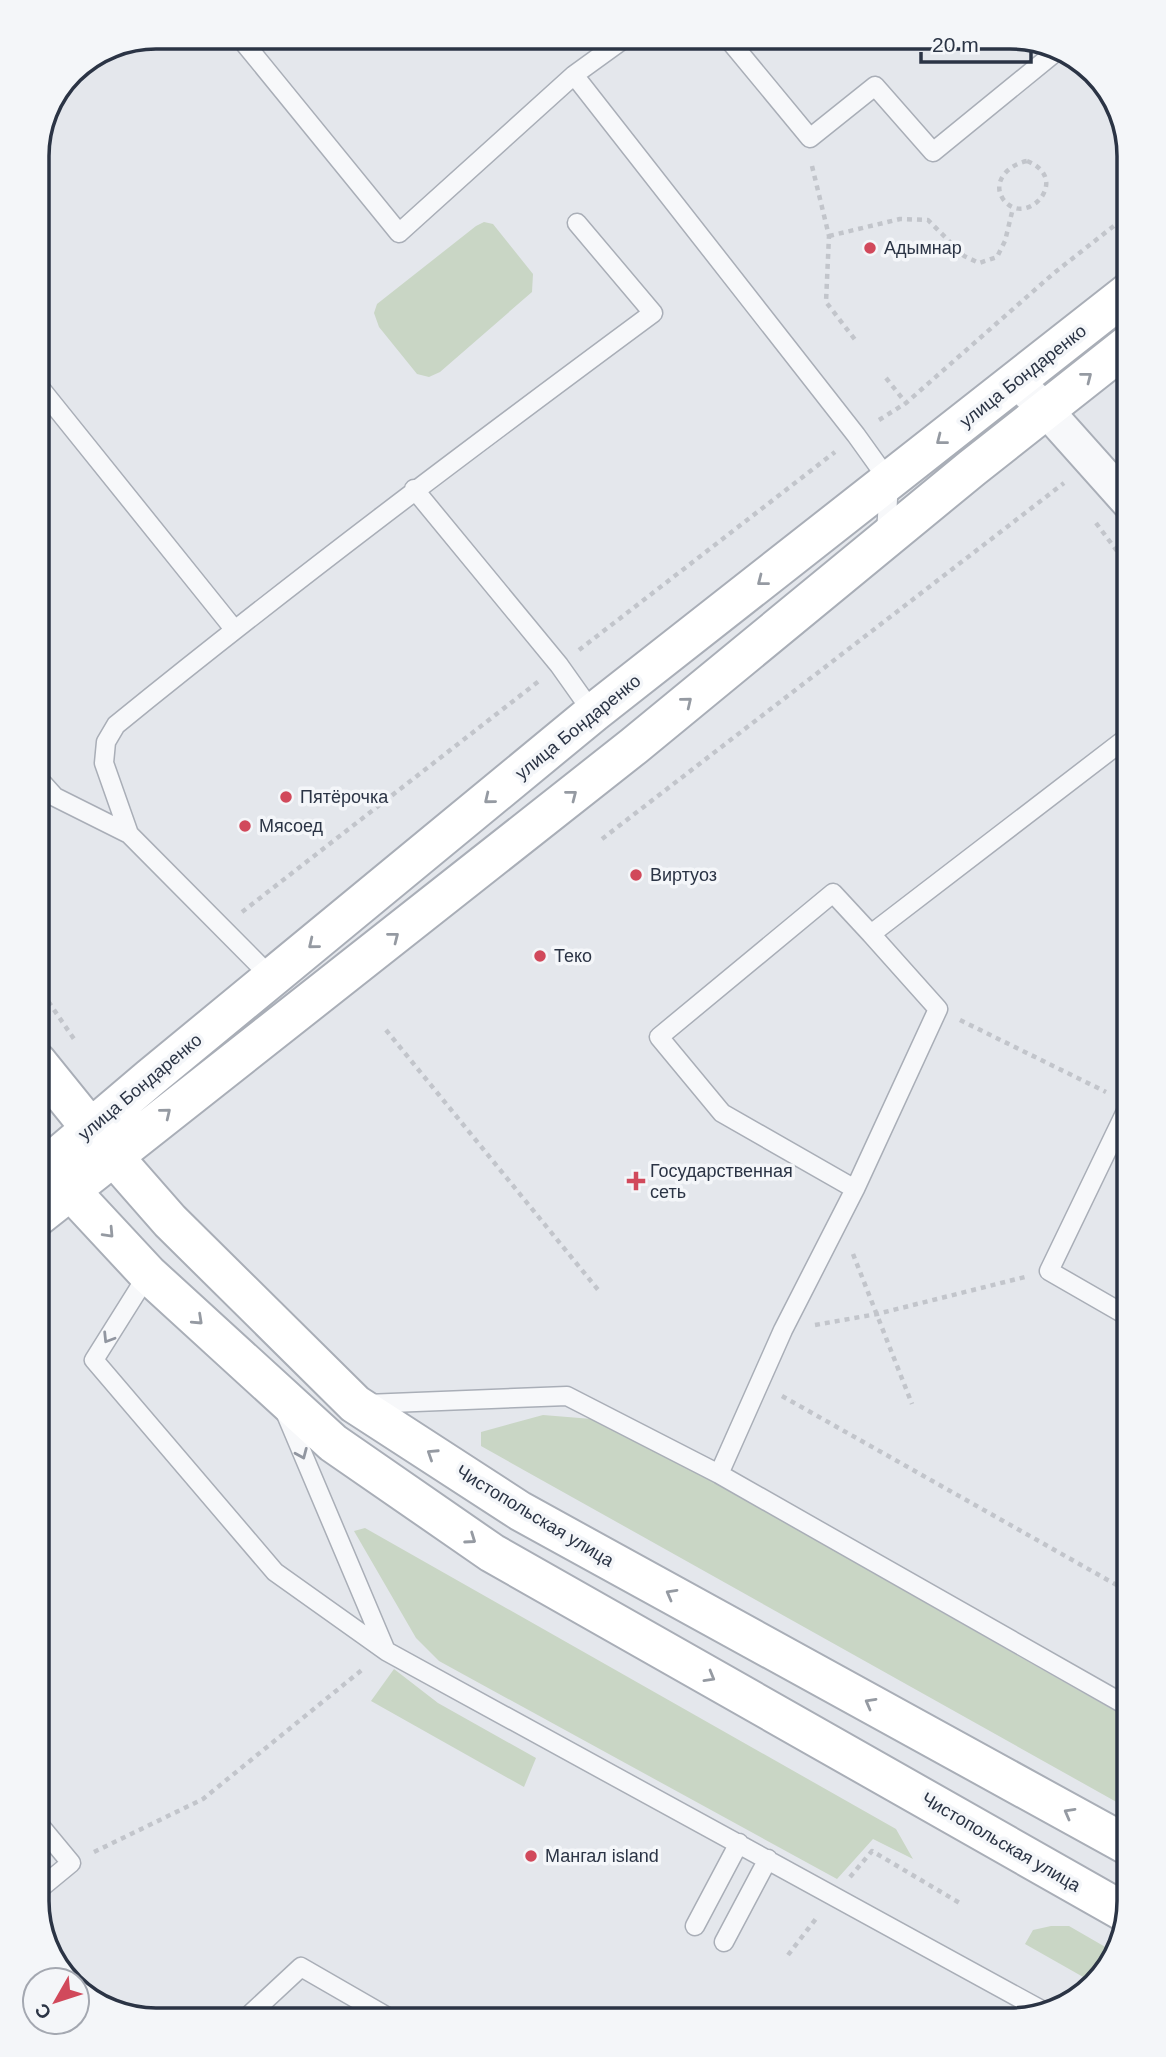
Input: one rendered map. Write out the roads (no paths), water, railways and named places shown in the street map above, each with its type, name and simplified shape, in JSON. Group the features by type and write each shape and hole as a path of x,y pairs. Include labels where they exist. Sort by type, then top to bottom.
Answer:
{"street":[{"name":"улица Бондаренко","path":"102,1143 272,978 593,713 1117,301"},
{"name":"улица Бондаренко","path":"49,1170 102,1143 613,763 1117,353"},
{"path":"1016,381 1117,490"},
{"name":"Чистопольская улица","path":"49,1077 102,1143 201,1253 355,1404 520,1511 1117,1839"},
{"name":"Чистопольская улица","path":"49,1172 148,1274 333,1443 492,1553 1117,1908"}],"lane":[{"path":"248,49 399,233 574,75 610,49"},
{"path":"736,49 810,138 875,86 933,152 1050,57"},
{"path":"574,75 856,435 889,481 886,539"},
{"path":"130,834 104,763 106,742 116,725 414,489 653,313 577,223"},
{"path":"49,399 234,629"},
{"path":"414,489 559,665 593,713"},
{"path":"871,934 1117,745"},
{"path":"49,790 55,797 130,834 272,978"},
{"path":"719,1474 783,1330 855,1189 938,1009 833,893 659,1037 722,1113 855,1189"},
{"path":"1117,1115 1049,1271 1117,1310"},
{"path":"148,1274 94,1360 275,1572 386,1651 1033,2005"},
{"path":"276,1391 386,1651"},
{"path":"355,1404 568,1396 719,1474 1117,1700"},
{"path":"49,1836 71,1863 49,1881"},
{"path":"695,1926 739,1843"},
{"path":"724,1942 768,1859"},
{"path":"257,2008 300,1967 372,2008"}],"place":[{"name":"Адымнар","path":"870,248"},
{"name":"Пятёрочка","path":"286,797"},
{"name":"Мясоед","path":"245,826"},
{"name":"Виртуоз","path":"636,875"},
{"name":"Теко","path":"540,956"},
{"name":"Государственная сеть","path":"636,1181"},
{"name":"Мангал island","path":"531,1856"}]}
